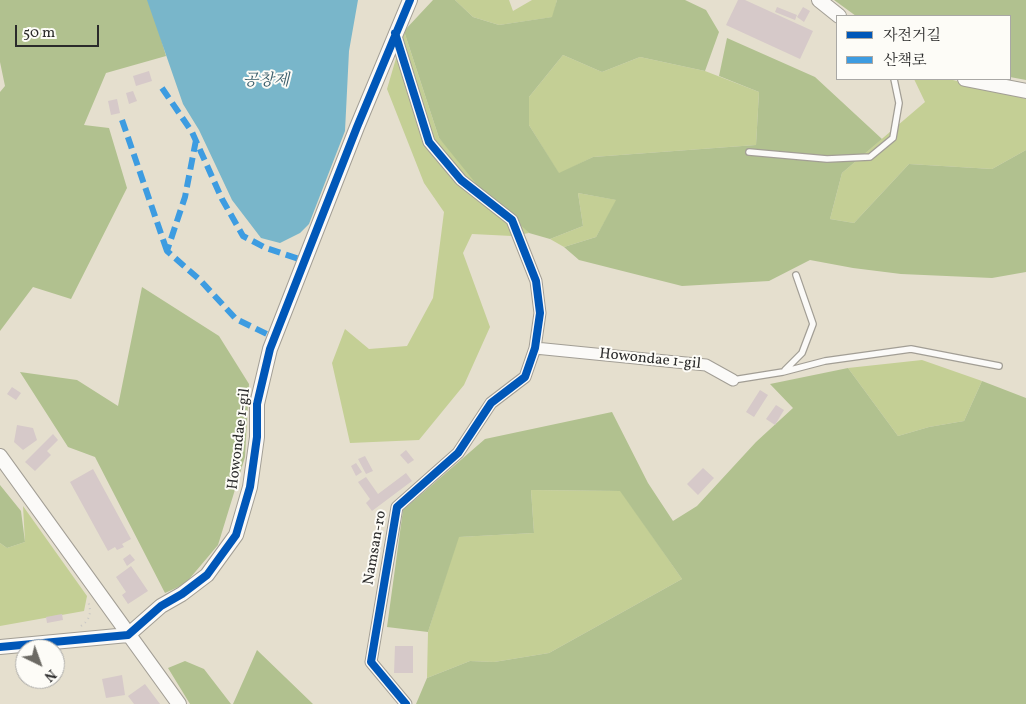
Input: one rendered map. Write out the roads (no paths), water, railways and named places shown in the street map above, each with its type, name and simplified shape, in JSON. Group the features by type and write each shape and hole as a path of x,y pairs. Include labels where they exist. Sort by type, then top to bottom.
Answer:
{"street":[{"name":"Howondae 1-gil","path":"128,636 161,606 182,594 207,574 236,535 250,487 257,437 257,404 270,349 395,33 410,0"},
{"path":"819,0 839,15"},
{"path":"395,33 429,142 461,180 512,220 536,281 540,313 535,348"},
{"path":"970,80 1026,91"},
{"name":"Howondae 1-gil","path":"535,348 706,365 734,380"},
{"name":"Namsan-ro","path":"406,704 370,662 397,507 458,453 491,403 525,377 535,348"},
{"path":"0,456 128,636 179,704"},
{"path":"0,647 128,636"}],"lane":[{"path":"749,152 828,160 870,157 893,138 899,103 894,80"},
{"path":"783,372 802,353 813,324 796,275"},
{"path":"734,380 783,372 825,361 911,350 998,366"}],"water":[{"name":"공창제","path":"147,0 358,0 349,51 345,131 309,224 300,233 280,243 261,238 232,200 199,130 183,104"}]}
